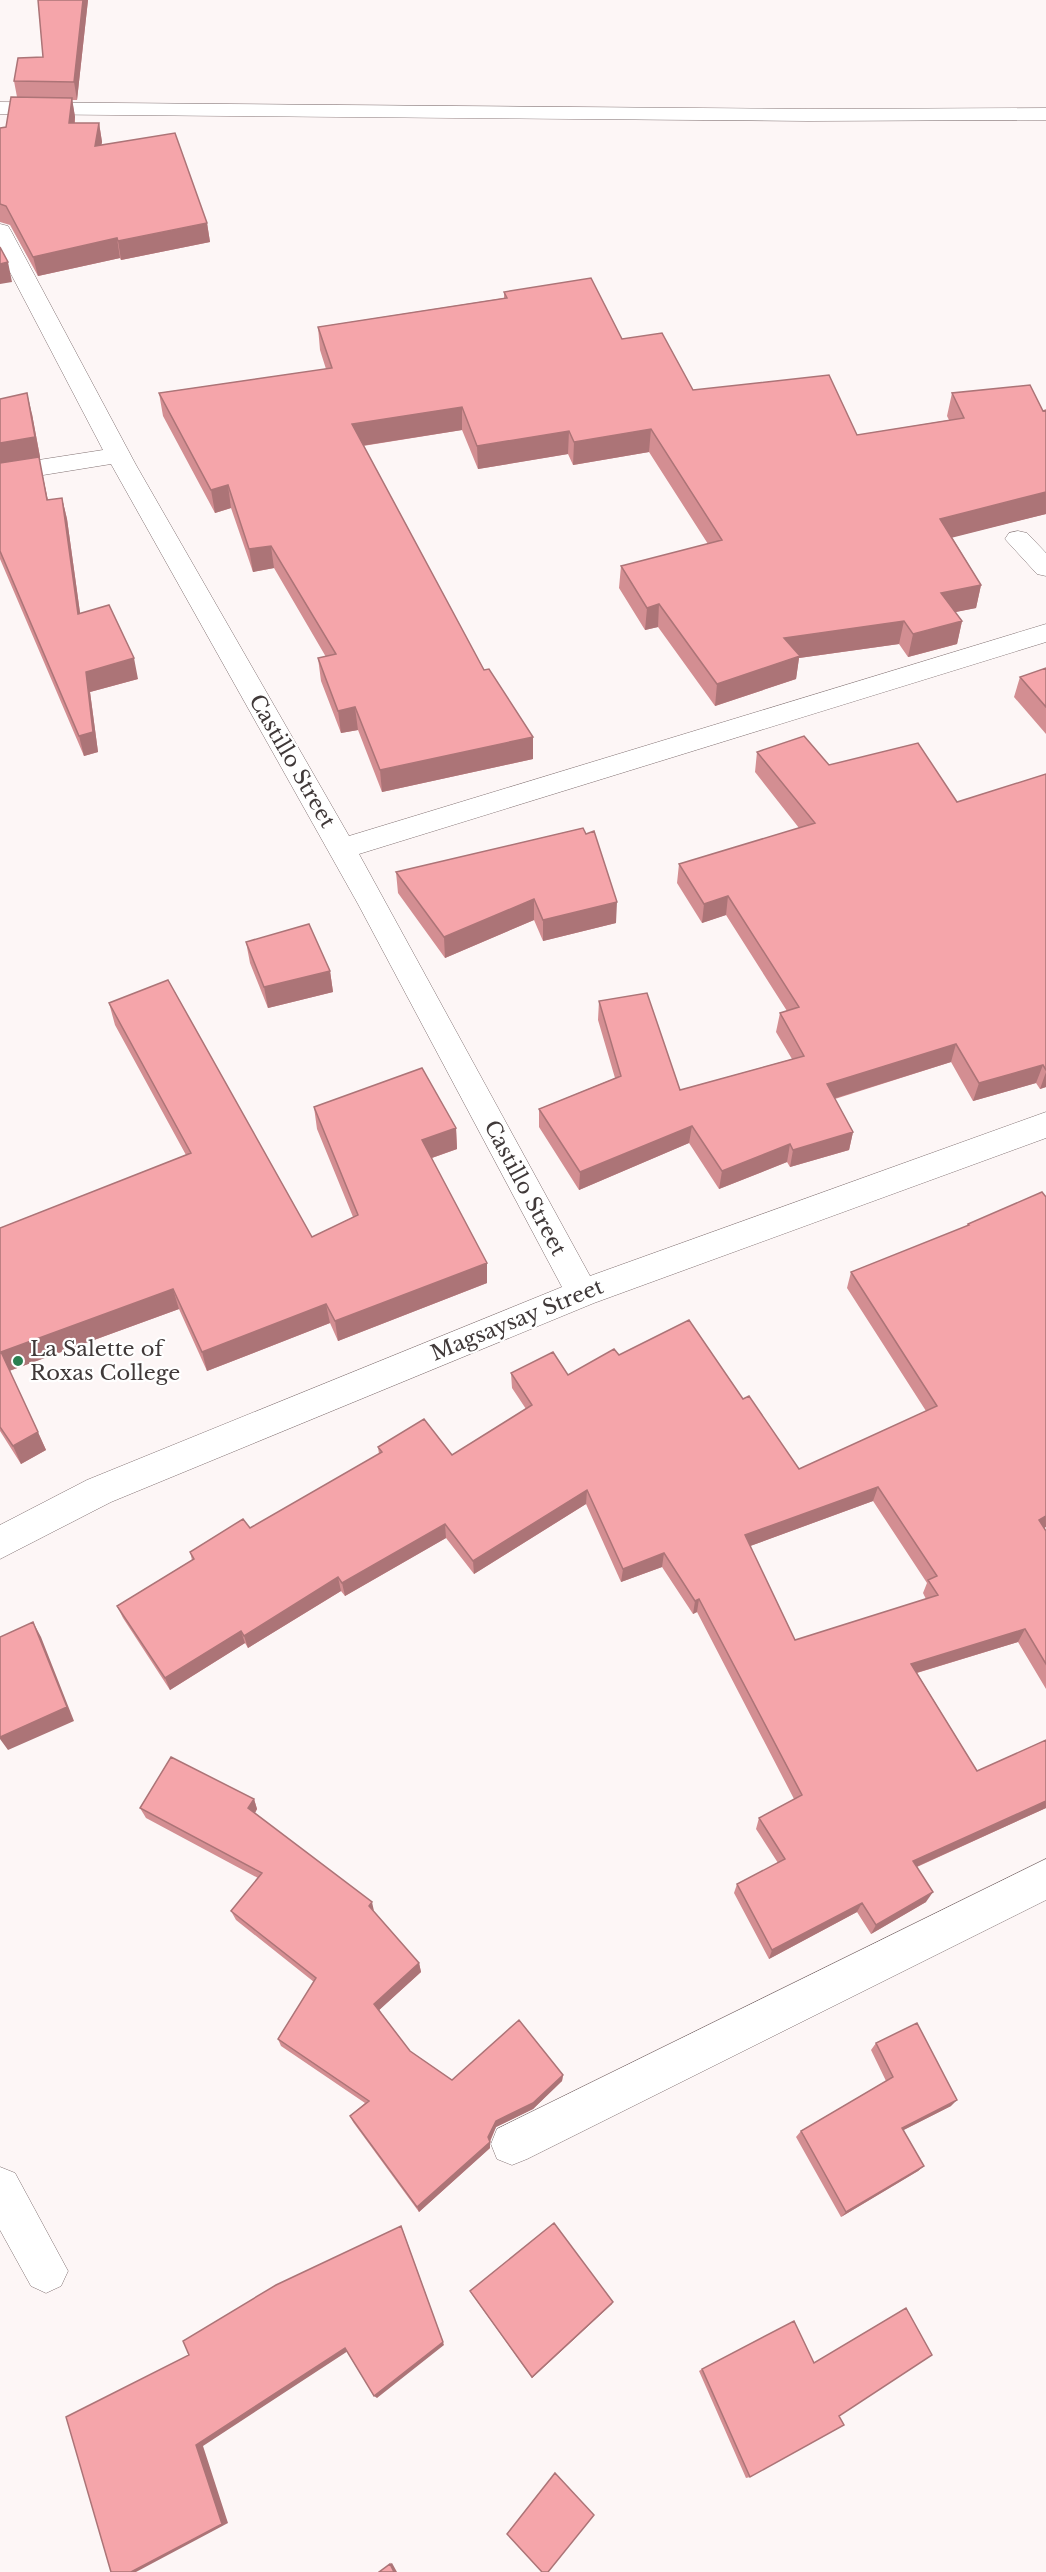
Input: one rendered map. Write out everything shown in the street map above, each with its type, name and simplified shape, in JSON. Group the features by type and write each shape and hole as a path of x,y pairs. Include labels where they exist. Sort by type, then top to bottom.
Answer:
{"street":[{"path":"0,108 796,115 1046,114"},
{"name":"Castillo Street","path":"0,231 44,320 117,455 342,849 582,1293"},
{"path":"0,474 117,455"},
{"path":"1018,539 1046,568"},
{"path":"342,849 1046,633"},
{"name":"Magsaysay Street","path":"0,1543 99,1491 582,1293 1046,1125"},
{"path":"512,2144 1046,1879"},
{"path":"0,2188 46,2271"}],"building":[{"path":"38,0 83,0 74,82 14,81 18,58 43,57"},
{"path":"11,97 72,98 69,123 99,123 95,146 175,133 207,223 118,241 117,238 33,257 6,206 0,204 0,128 6,127"},
{"path":"0,247 8,262 0,264"},
{"path":"591,278 622,339 662,333 693,390 829,375 857,435 964,418 952,393 1030,385 1043,411 1046,410 1046,492 940,519 981,585 941,593 962,621 913,634 904,621 784,638 800,656 717,684 659,604 647,608 621,566 722,540 651,429 574,442 569,431 477,446 462,407 352,424 484,670 489,669 533,737 380,770 355,707 338,711 318,658 336,654 271,546 249,549 228,485 211,490 159,393 332,368 318,327 507,298 504,292"},
{"path":"27,393 35,437 0,443 0,399"},
{"path":"39,457 47,500 62,498 78,614 109,605 134,658 86,672 93,732 79,736 0,551 0,463"},
{"path":"1046,668 1046,707 1020,677"},
{"path":"804,736 829,765 918,743 957,802 1046,774 1046,1070 1043,1065 979,1083 956,1044 827,1084 853,1132 793,1150 790,1144 722,1171 692,1126 580,1172 539,1109 621,1076 599,1001 647,993 680,1090 804,1056 780,1013 799,1007 728,896 704,904 679,864 815,823 757,752"},
{"path":"583,828 586,834 594,831 617,902 543,920 534,899 444,937 396,872"},
{"path":"309,924 330,971 264,987 246,942"},
{"path":"168,980 312,1237 358,1215 314,1107 422,1068 456,1128 422,1140 487,1263 335,1321 326,1304 202,1352 173,1289 1,1352 38,1432 13,1446 0,1427 0,1228 191,1153 109,1003"},
{"path":"1042,1192 1046,1197 1046,1516 1039,1520 1046,1531 1046,1664 1025,1629 911,1664 977,1771 1046,1740 1046,1801 913,1861 933,1892 876,1925 862,1903 772,1950 737,1884 785,1859 759,1818 802,1795 699,1599 695,1601 664,1553 623,1569 587,1490 473,1561 445,1524 342,1583 338,1577 244,1636 241,1631 165,1678 117,1606 194,1559 190,1552 243,1519 250,1528 382,1452 378,1447 424,1419 452,1455 532,1405 511,1373 553,1352 568,1375 614,1349 619,1355 689,1320 743,1399 749,1396 799,1469 937,1406 851,1272","holes":["878,1487 937,1576 928,1580 938,1595 795,1640 745,1535"]},
{"path":"33,1622 67,1707 0,1737 0,1637"},
{"path":"171,1757 254,1799 248,1808 372,1902 369,1906 419,1963 374,2004 410,2051 452,2080 519,2020 563,2075 533,2103 496,2121 488,2137 490,2142 417,2207 350,2116 369,2101 278,2039 316,1978 231,1911 262,1873 140,1808"},
{"path":"917,2023 957,2100 902,2128 924,2166 846,2212 801,2131 893,2077 876,2043"},
{"path":"554,2223 613,2302 532,2377 470,2291"},
{"path":"401,2226 443,2342 374,2396 345,2348 196,2445 222,2524 131,2572 111,2572 66,2417 189,2355 183,2341 276,2285"},
{"path":"906,2308 932,2355 839,2416 844,2425 750,2477 702,2369 794,2321 814,2363"},
{"path":"555,2473 594,2515 548,2572 542,2572 507,2534"},
{"path":"390,2564 394,2572 379,2572"}],"place":[{"name":"La Salette of Roxas College","path":"18,1361"}]}
